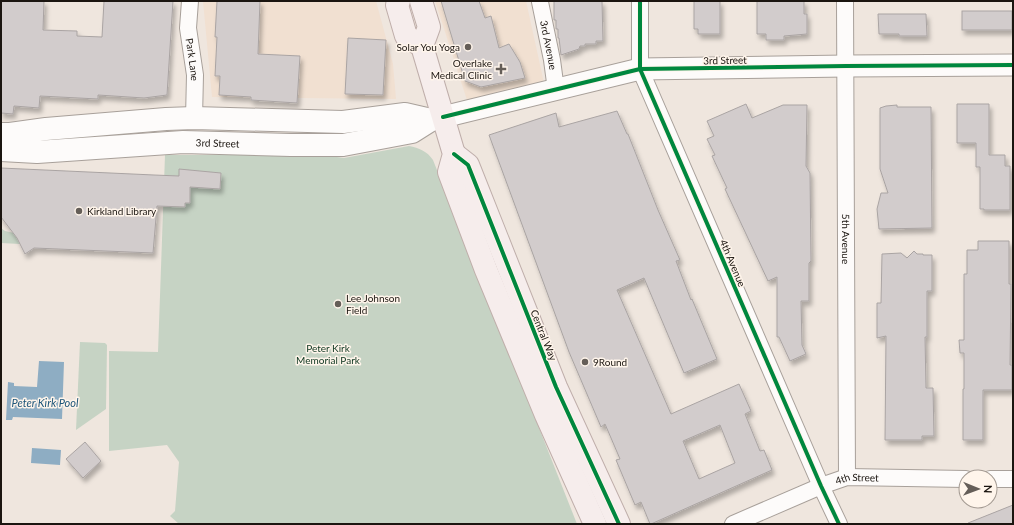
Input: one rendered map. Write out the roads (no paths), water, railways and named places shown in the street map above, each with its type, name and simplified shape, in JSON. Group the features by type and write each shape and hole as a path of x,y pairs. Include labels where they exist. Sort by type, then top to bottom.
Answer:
{"main road":[{"path":"399,1 397,5 406,36 422,46"},
{"path":"421,1 429,26 422,46 437,118 454,154 449,172 484,263 546,415 595,524"},
{"name":"3rd Street","path":"1,134 166,119 194,118 342,122 405,114 437,118"},
{"name":"3rd Street","path":"1,150 37,152 183,142 344,145 412,132 437,118"},
{"name":"Central Way","path":"454,154 468,165 556,387 619,524"}],"street":[{"name":"Park Lane","path":"190,1 188,28 195,76 194,118"},
{"name":"4th Avenue","path":"640,1 640,69 821,486 840,524"},
{"name":"5th Avenue","path":"845,1 847,477"},
{"name":"3rd Avenue","path":"540,2 552,60 556,90"},
{"name":"3rd Street","path":"437,118 640,69 846,66 1013,66"},
{"name":"4th Street","path":"733,524 821,486 847,477 958,479"},
{"path":"998,479 1013,479"}],"water":[{"name":"Peter Kirk Pool","path":"39,361 64,362 62,419 13,417 12,420 6,420 8,382 14,383 14,386 37,387"},
{"path":"32,448 61,450 60,465 31,463"}],"place":[{"name":"Solar You Yoga","path":"468,47"},
{"name":"Overlake Medical Clinic","path":"501,69"},
{"name":"Kirkland Library","path":"79,211"},
{"name":"Lee Johnson Field","path":"338,304"},
{"name":"9Round","path":"585,362"}],"park label":[{"name":"Peter Kirk Memorial Park","path":"328,354"}]}
